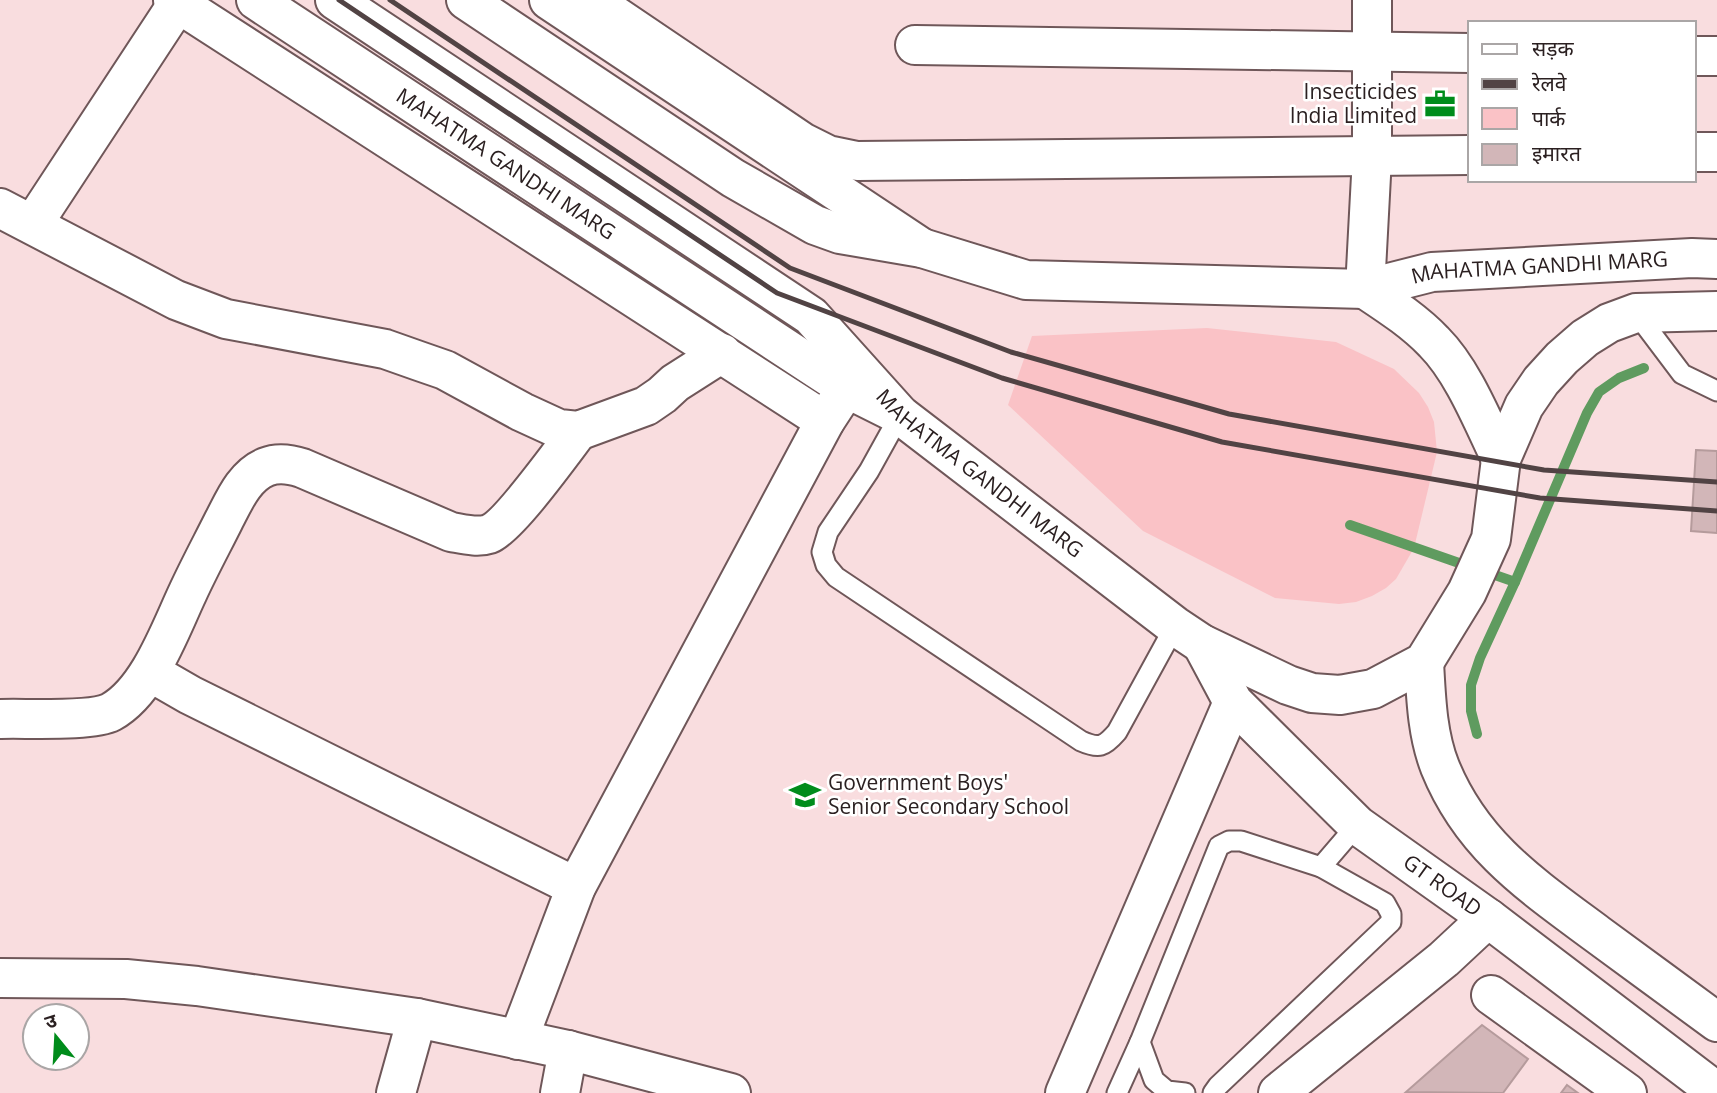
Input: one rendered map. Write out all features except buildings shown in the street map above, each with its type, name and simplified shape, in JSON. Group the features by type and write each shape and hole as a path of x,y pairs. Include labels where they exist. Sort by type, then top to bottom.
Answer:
{"street":[{"name":"MAHATMA GANDHI MARG","path":"256,0 846,388 900,415 1188,635 1287,685 1312,693 1340,695 1373,689 1424,662"},
{"path":"335,0 811,316 900,415"},
{"path":"466,0 733,178 816,225 841,234 922,248"},
{"name":"MAHATMA GANDHI MARG","path":"549,0 922,248 1026,280 1365,289 1432,272 1692,258 1717,259"},
{"path":"592,0 802,142 828,155 857,161 1468,155"},
{"path":"1365,289 1372,157 1372,0"},
{"path":"722,353 646,405 578,431 559,429 445,370 385,349 226,319 176,300 17,216 176,2 722,353 825,421"},
{"path":"915,45 1468,53"},
{"path":"1696,56 1717,56"},
{"path":"1696,152 1717,152"},
{"name":"MAHATMA GANDHI MARG","path":"1365,289 1394,308 1435,342 1467,391 1501,459"},
{"path":"1717,311 1636,313 1609,323 1585,338 1541,381 1524,406 1501,459 1491,539 1467,592 1424,662 1426,707 1438,764 1464,814 1484,840 1523,879 1717,1022"},
{"path":"518,1040 576,887 825,421 846,388"},
{"path":"0,719 93,718 110,713 128,700 150,673 237,494 250,477 266,467 287,463 451,532 469,536 488,535 499,528 518,507 578,431"},
{"name":"GT ROAD","path":"1188,635 1233,702 1357,824 1488,918 1717,1092"},
{"path":"150,673 576,887"},
{"path":"1065,1093 1233,702"},
{"path":"1278,1093 1444,959 1488,918"},
{"path":"0,978 126,979 417,1018 568,1050 732,1093"},
{"path":"1491,995 1627,1093"},
{"path":"396,1093 417,1018"},
{"path":"560,1093 568,1050"}],"lane":[{"path":"1636,313 1682,374 1717,391"},
{"path":"900,415 869,471 828,532 822,552 826,565 836,577 1081,741 1094,746 1107,743 1117,732 1188,635"},
{"path":"1321,867 1357,824"},
{"path":"1117,1093 1219,846 1229,841 1241,841 1321,867 1385,903 1391,914 1391,922 1215,1090 1191,1093"},
{"path":"1140,1042 1154,1080 1167,1091 1185,1093"}],"green space":[{"path":"1207,328 1336,342 1394,369 1419,393 1434,422 1437,452 1414,548 1396,579 1386,588 1356,602 1339,604 1275,598 1143,531 1008,405 1032,336"}],"waterway":[{"path":"1477,734 1471,711 1471,685 1480,658 1587,413 1599,392 1619,378 1644,368"},
{"path":"1350,525 1459,563"},
{"path":"1495,575 1515,582"}],"railway":[{"path":"339,0 777,293 1002,378 1222,442 1540,498 1717,511"},
{"path":"390,0 790,268 1011,352 1229,414 1544,470 1717,482"}],"place":[{"name":"Insecticides India Limited","path":"1440,104"},
{"name":"Government Boys' Senior Secondary School","path":"805,795"}]}
